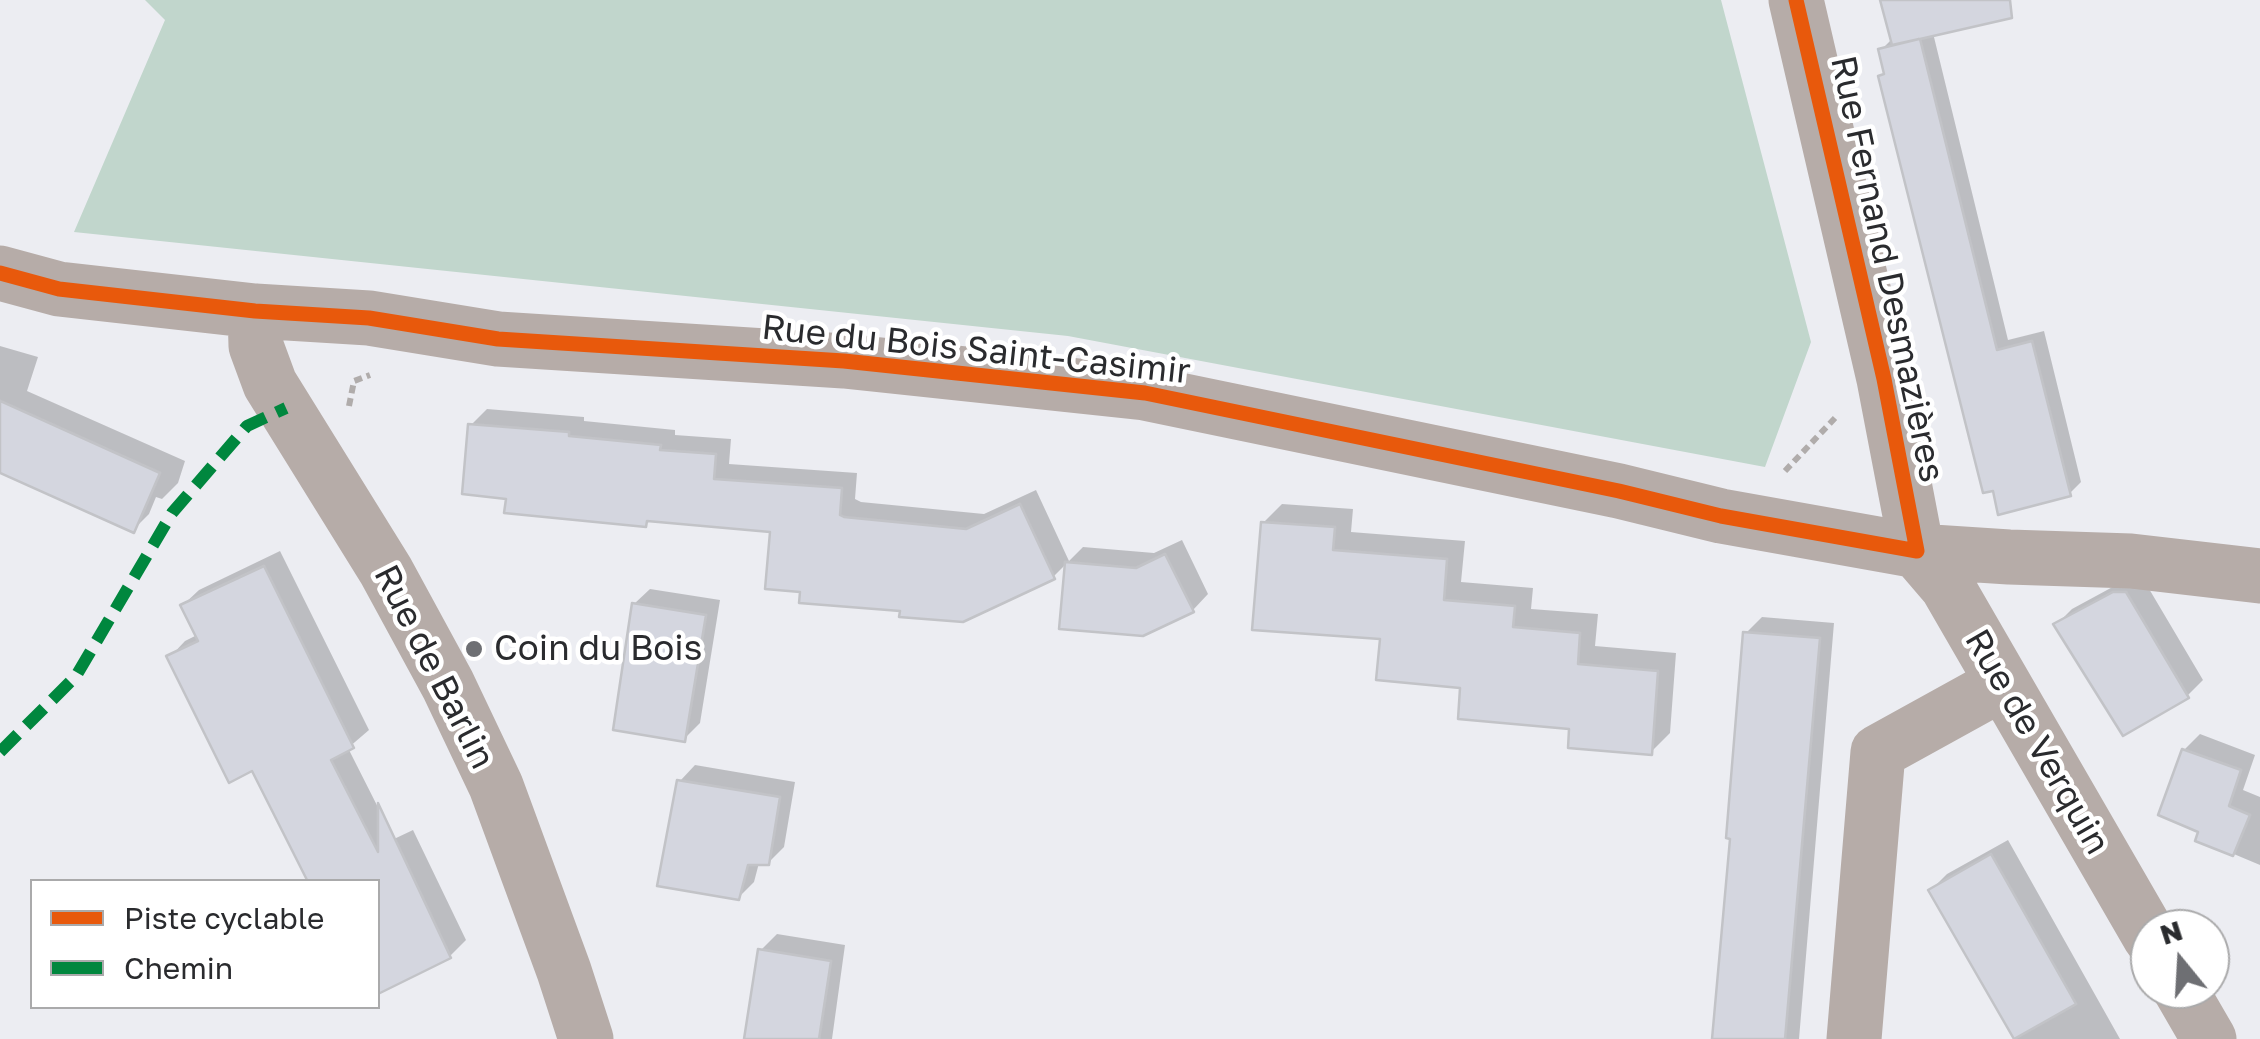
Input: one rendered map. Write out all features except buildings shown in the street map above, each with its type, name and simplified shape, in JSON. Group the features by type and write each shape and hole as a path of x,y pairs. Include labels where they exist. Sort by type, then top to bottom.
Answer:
{"street":[{"name":"Rue Fernand Desmazières","path":"1796,0 1884,380 1918,551"},
{"name":"Rue du Bois Saint-Casimir","path":"0,272 59,289 255,311 369,318 498,338 844,361 1145,393 1600,487 1721,516 1918,551 2131,560 2260,576"},
{"name":"Rue de Barlin","path":"255,311 256,346 270,384 386,571 448,685 496,786 586,1039"},
{"name":"Rue de Verquin","path":"1918,551 1946,586 2134,909"},
{"path":"1854,1039 1878,752 2002,683"},
{"path":"2192,1009 2209,1039"}],"green space":[{"path":"145,0 1721,0 1811,342 1765,467 1068,336 74,232 165,20"}],"marked path":[{"path":"0,752 76,676 172,513 247,426 286,408"}],"cycle path":[{"path":"0,273 59,289 255,311 369,318 498,339 844,361 1145,393 1619,491 1721,516 1917,551 1884,379 1796,0"}],"place":[{"name":"Coin du Bois","path":"474,649"}]}
